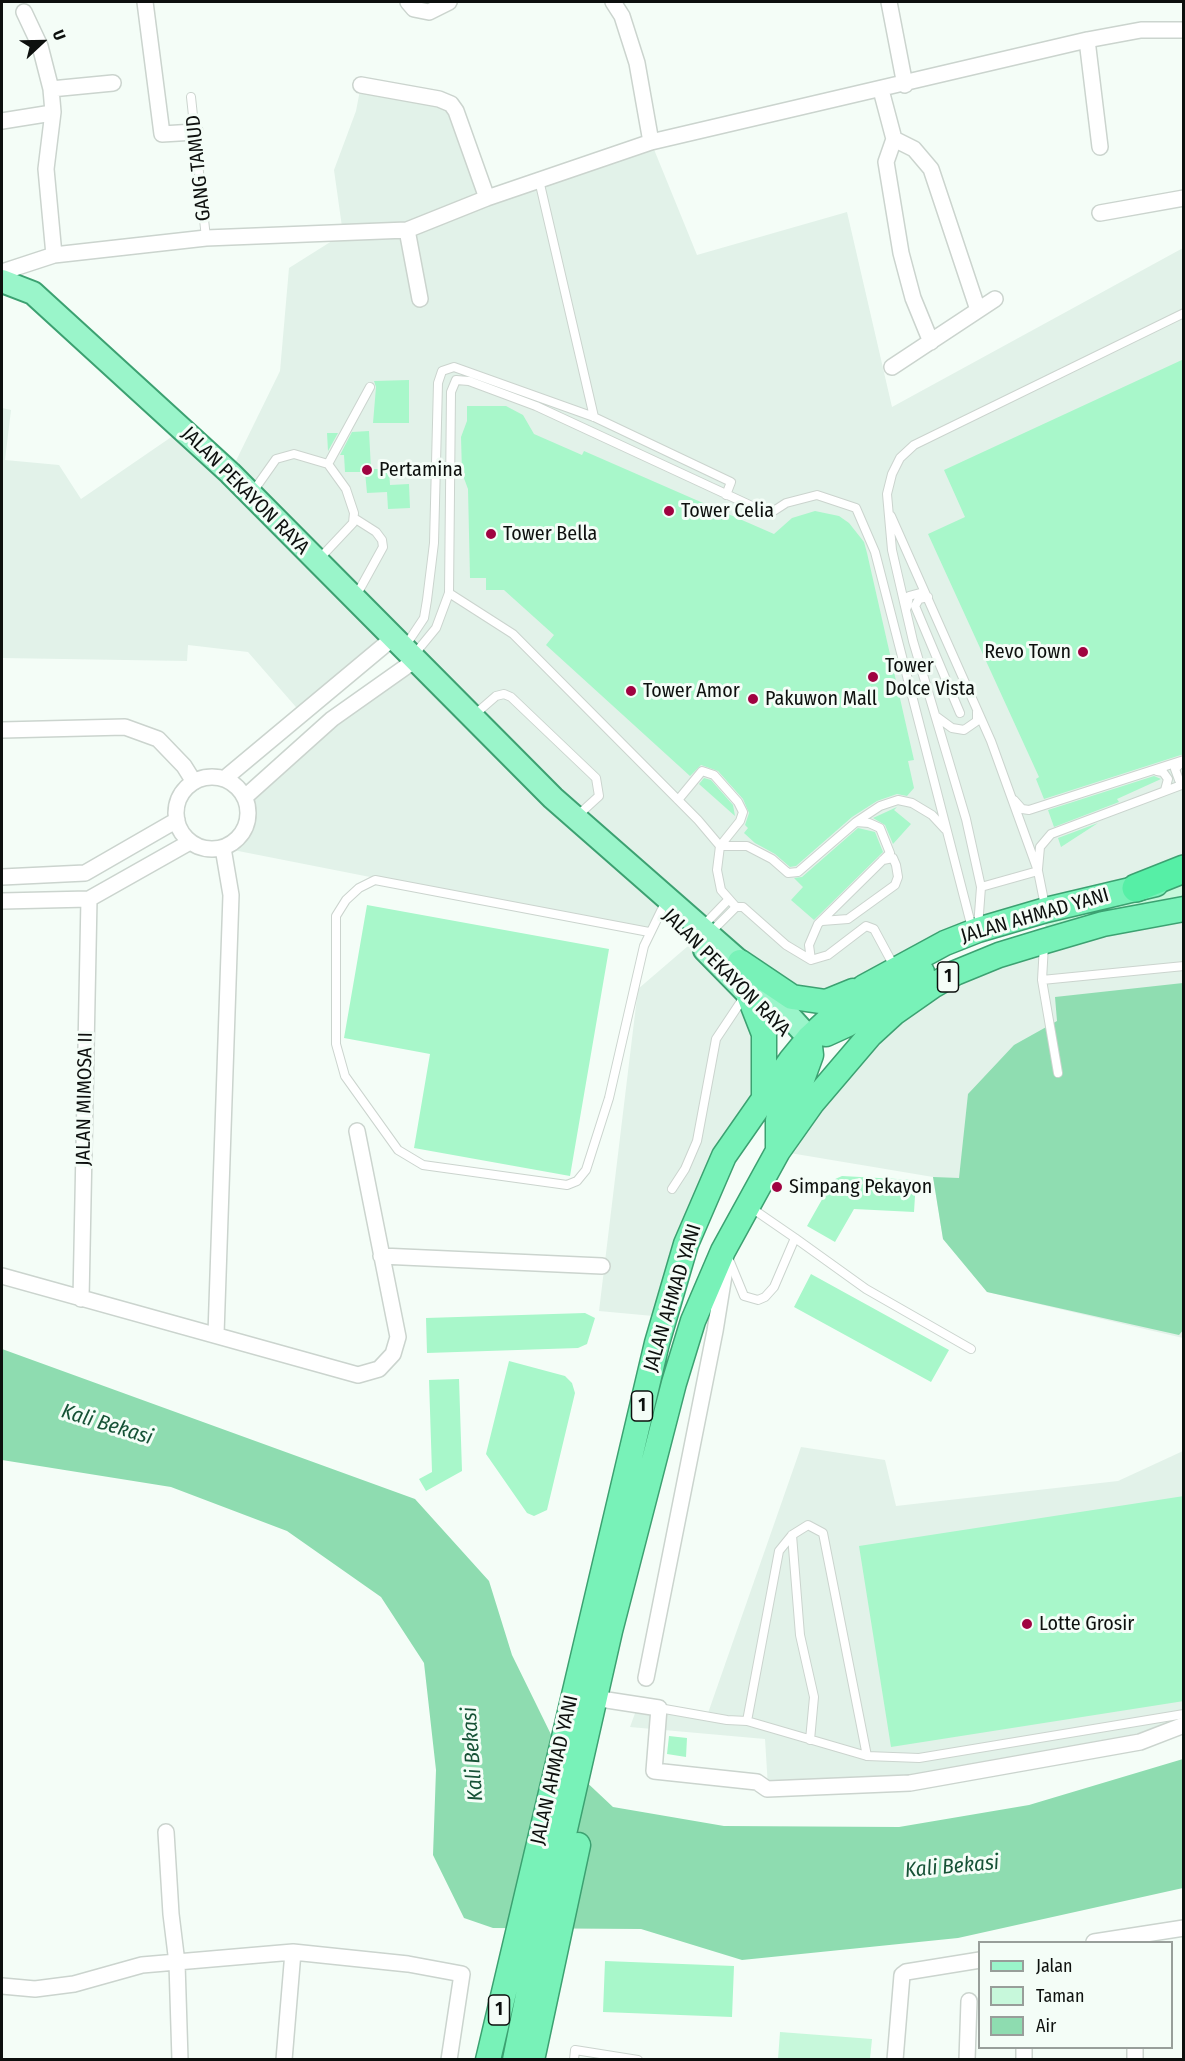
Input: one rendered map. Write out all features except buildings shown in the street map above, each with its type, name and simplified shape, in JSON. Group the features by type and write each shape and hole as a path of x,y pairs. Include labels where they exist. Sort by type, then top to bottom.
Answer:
{"highway":[{"path":"1136,888 1184,869"},
{"name":"JALAN AHMAD YANI","path":"488,2060 511,1960 583,1740 657,1343 686,1244 724,1156 764,1095 809,1038 864,987 945,943 976,931 1046,910 1136,888 1184,880"},
{"name":"JALAN AHMAD YANI","path":"515,2060 583,1740 674,1383 693,1321 723,1251 778,1152 849,1059 894,1013 955,973 1045,941 1103,924 1184,909"},
{"path":"778,1152 778,1120 803,1077 811,1055 809,1038 833,1033 912,977 945,960 1045,941"},
{"path":"740,962 792,997 826,1002 864,987"},
{"path":"748,993 764,1034 764,1095"},
{"path":"532,2060 583,1740 607,1700 633,1574 678,1392 727,1256 746,1212"}],"main road":[{"name":"JALAN PEKAYON RAYA","path":"2,281 33,293 251,494 748,993 792,1040 809,1038"},
{"name":"JALAN PEKAYON RAYA","path":"473,718 575,818 740,962 809,1038"}],"street":[{"path":"145,2 162,134 195,132"},
{"path":"408,2 422,12 429,12 449,2"},
{"path":"613,2 622,16 637,63 651,142"},
{"path":"889,2 905,85"},
{"path":"24,12 40,46 51,89 52,113 46,169 54,255"},
{"path":"2,272 54,255 207,238 407,230 488,198 651,142 905,85 1087,40 1140,30 1184,30"},
{"path":"1087,40 1100,147"},
{"path":"51,89 112,83"},
{"path":"362,85 439,99 451,104 488,198"},
{"path":"881,90 894,139 886,162 901,253 913,298 931,342"},
{"path":"2,120 52,113"},
{"path":"894,139 914,148 932,169 978,310"},
{"path":"1100,213 1184,198"},
{"path":"407,230 420,299"},
{"path":"892,367 995,299"},
{"path":"224,779 406,651"},
{"path":"245,797 406,651"},
{"path":"2,730 125,728 158,739 184,766 194,782"},
{"path":"209,777 224,779 236,786 245,797 248,813 245,828 236,840 223,848 212,849 190,842 182,832 177,820 180,798 194,782 209,777"},
{"path":"2,876 85,873 177,820"},
{"path":"2,901 88,899 190,842"},
{"path":"216,1334 231,895 223,848"},
{"path":"40,876 42,900"},
{"name":"JALAN MIMOSA II","path":"81,1299 88,899"},
{"path":"2,1276 358,1375 379,1369 393,1354 398,1337 357,1131"},
{"path":"381,1256 602,1266"},
{"path":"646,1678 715,1331 727,1256"},
{"path":"607,1700 659,1708 654,1771 757,1782 766,1790 910,1783 1140,1742 1184,1725"},
{"path":"166,1832 171,1914 177,1963 180,2060"},
{"path":"1107,1941 1133,1939 1184,1928"},
{"path":"284,2060 293,1953"},
{"path":"2,1986 35,1989 74,1984 142,1965 293,1953 408,1964 462,1974 449,2060"},
{"path":"895,2060 902,1975 906,1972 978,1960"},
{"path":"967,2060 969,2001"}],"lane":[{"name":"GANG TAMUD","path":"191,97 207,238"},
{"path":"539,180 594,417"},
{"path":"976,931 981,887 966,819 907,614 892,550 887,494 892,474 900,458 914,445 1184,313"},
{"path":"406,651 424,618 427,600 434,543 438,383 442,371 454,367 465,370 594,417 731,482 726,495"},
{"path":"406,651 436,628 449,593 452,392 456,380 469,381 536,406 769,514 786,503 817,495 856,508 875,552 976,931"},
{"path":"328,464 370,387"},
{"path":"251,494 276,459 294,454 328,464 346,489 354,518 353,523 317,562"},
{"path":"888,509 975,704 1038,871 1046,910"},
{"path":"354,518 376,532 382,540 383,547 354,599"},
{"path":"449,593 513,634 678,800 720,846 747,846 772,859 788,873 798,872 855,822 880,806 898,800 912,803 932,815 948,832"},
{"path":"907,614 909,596 920,593 928,597"},
{"path":"928,597 920,599 915,606 960,713"},
{"path":"473,718 496,696 504,694 511,697 596,778 599,796 575,818"},
{"path":"936,716 952,728 964,730 977,722 975,704"},
{"path":"1011,796 1022,809 1029,810 1184,760"},
{"path":"1184,760 1175,769 1179,780 1184,783"},
{"path":"678,800 702,771 711,773 727,788 743,812 740,821 720,846 717,870 721,890 736,907"},
{"path":"1155,771 1163,772 1168,779 1165,790"},
{"path":"1038,871 1040,847 1051,834 1184,783"},
{"path":"811,960 809,945 822,921 890,853 880,828 869,823 855,822"},
{"path":"822,921 848,919 895,885 898,877 893,858 883,860"},
{"path":"981,887 1038,871"},
{"path":"649,932 375,880 359,888 346,900 336,916 336,1044 345,1076 398,1150 423,1165 567,1185 578,1181 586,1170 609,1098 649,932 662,909"},
{"path":"705,931 729,899"},
{"path":"705,931 736,907 743,907 786,945 811,960 828,955 866,926 874,929 895,969"},
{"path":"1045,941 1042,980 1058,1073"},
{"path":"1042,980 1184,966"},
{"path":"672,1188 685,1169 697,1141 716,1039 748,993"},
{"path":"746,1212 795,1238 866,1289 971,1348"},
{"path":"727,1256 744,1296 758,1300 765,1298 774,1287 795,1238"},
{"path":"747,1721 779,1551 792,1535 808,1525 823,1533 867,1756"},
{"path":"792,1535 800,1635 814,1697 810,1740"},
{"path":"659,1708 747,1721 867,1756 919,1758 1184,1714"},
{"path":"574,2060 575,2050 638,2060"}],"shaded area":[{"path":"361,85 451,104 488,198 651,142 697,255 847,212 892,407 1183,248 1183,869 1046,910 864,987 792,997 662,909 649,932 223,848 236,840 245,828 248,813 245,797 414,661 393,638 302,714 248,652 188,645 187,661 2,658 2,408 11,410 5,460 59,465 81,499 183,429 230,473 280,371 289,268 343,234 334,170 356,111"},
{"path":"1183,909 1183,1338 987,1292 943,1239 933,1177 778,1151 812,1103 934,985"},
{"path":"695,940 748,993 763,1071 664,1317 599,1311 638,989"},
{"path":"1183,983 1184,1329 1179,1335 987,1292 943,1239 933,1177 959,1178 968,1094 1014,1045 1057,1021 1055,997"},
{"path":"801,1447 885,1460 896,1506 1118,1481 1183,1451 1183,1721 1139,1738 910,1778 768,1787 765,1739 630,1727 638,1705 707,1716"}],"green space":[{"path":"1183,880 1183,909 1045,941 1046,910"},
{"path":"780,2032 872,2039 870,2059 778,2059"}],"water":[{"name":"Kali Bekasi","path":"2,1349 415,1499 489,1581 512,1655 564,1761 613,1807 724,1826 899,1827 1029,1805 1183,1759 1183,1888 958,1938 742,1960 641,1929 493,1928 464,1918 433,1855 436,1770 424,1663 381,1597 287,1531 171,1487 2,1460"}],"place":[{"name":"Pertamina","path":"367,470"},
{"name":"Tower Celia","path":"669,511"},
{"name":"Tower Bella","path":"491,534"},
{"name":"Revo Town","path":"1083,652"},
{"name":"Tower Dolce Vista","path":"873,677"},
{"name":"Tower Amor","path":"631,691"},
{"name":"Pakuwon Mall","path":"753,699"},
{"name":"Simpang Pekayon","path":"777,1187"},
{"name":"Lotte Grosir","path":"1027,1624"}]}
